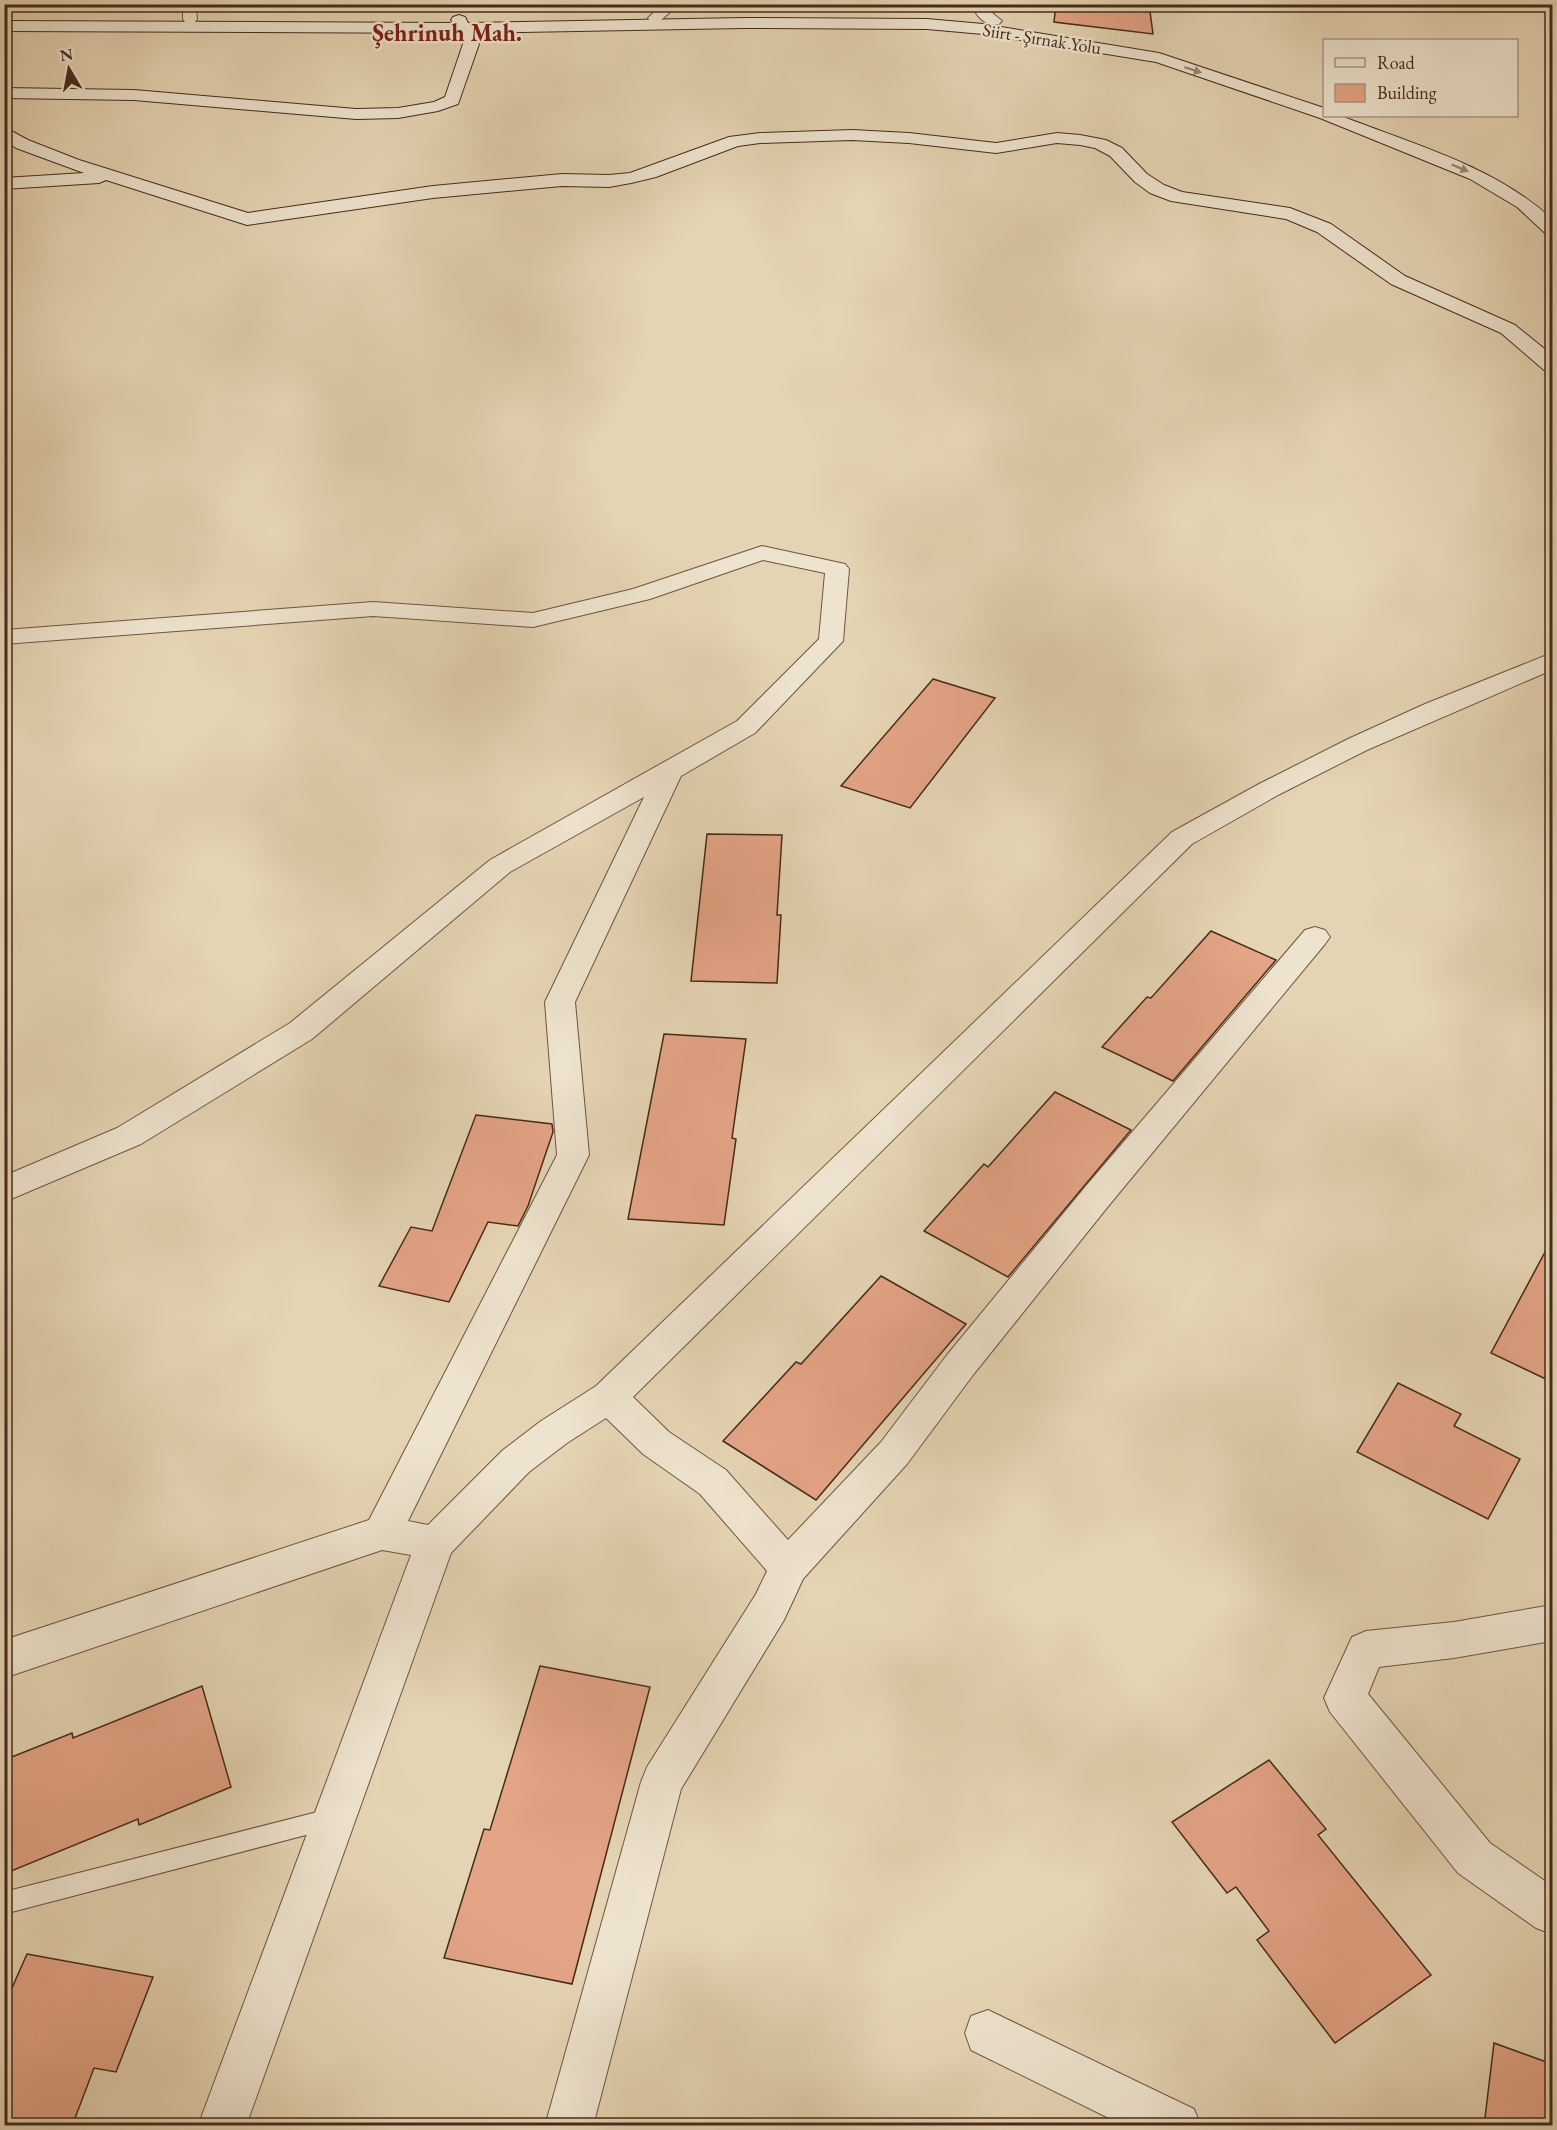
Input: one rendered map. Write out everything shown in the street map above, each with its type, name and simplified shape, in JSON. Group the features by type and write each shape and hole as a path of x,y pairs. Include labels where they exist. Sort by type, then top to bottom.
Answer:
{"street":[{"path":"655,18 672,4"},
{"path":"990,4 983,13 994,21"},
{"name":"Siirt - Şırnak Yolu","path":"89,26 191,12 462,24 655,18 886,15 994,21 1144,44 1198,57 1323,99"},
{"name":"Siirt - Şırnak Yolu","path":"89,26 873,23 983,29 1158,58 1323,114"},
{"path":"4,93 134,95 356,114 398,113 438,106 452,100 471,44 462,24"},
{"path":"4,26 89,26"},
{"name":"Siirt - Şırnak Yolu","path":"1331,117 1476,175 1524,203 1552,229"},
{"path":"1368,117 1508,172"},
{"path":"4,132 22,144 114,177 247,219 434,192 562,180 620,180 650,173 735,141 760,138 864,135 996,148 1057,138 1080,140 1100,144 1116,152 1141,178 1156,189 1178,197 1290,214 1324,228 1398,280 1455,308 1508,329 1552,365"},
{"path":"4,184 114,177"},
{"path":"4,637 373,609 533,620 641,594 762,553 837,569 831,641 746,727 500,866 301,1031 129,1136 4,1190"},
{"path":"222,2126 435,1543 516,1461 554,1432 609,1397 1182,838 1242,802 1417,717 1552,661"},
{"path":"382,1533 573,1155 560,1002 670,771"},
{"path":"569,2126 662,1782 770,1607 788,1567 894,1454 960,1365 1098,1195 1315,937"},
{"path":"609,1397 656,1443 713,1482 788,1567"},
{"path":"4,1659 382,1533 435,1543"},
{"path":"1552,1623 1454,1640 1366,1650 1345,1698 1474,1858 1552,1912"},
{"path":"988,2033 1177,2126"}],"lane":[{"path":"4,1903 334,1818"}],"building":[{"path":"1056,4 1149,4 1153,34 1054,22"},
{"path":"933,679 995,698 910,808 841,786"},
{"path":"707,834 782,835 777,915 781,915 777,983 691,981"},
{"path":"1211,931 1276,960 1173,1081 1102,1047 1147,997 1151,998"},
{"path":"664,1034 746,1039 732,1138 736,1139 724,1225 628,1219"},
{"path":"1055,1092 1131,1130 1008,1277 924,1231 984,1164 988,1167"},
{"path":"476,1115 552,1124 553,1132 528,1206 518,1226 488,1222 449,1302 379,1286 411,1227 432,1231"},
{"path":"1552,1239 1552,1382 1491,1353"},
{"path":"881,1276 966,1324 816,1500 723,1441 796,1362 801,1364"},
{"path":"1398,1383 1461,1414 1454,1426 1520,1459 1488,1519 1357,1452"},
{"path":"540,1666 650,1687 572,1984 444,1958 484,1829 490,1830"},
{"path":"202,1686 231,1787 139,1825 138,1819 4,1874 4,1760 72,1733 73,1738"},
{"path":"1269,1760 1326,1829 1318,1835 1431,1975 1335,2043 1257,1940 1269,1931 1236,1887 1227,1893 1172,1822"},
{"path":"27,1954 153,1977 116,2072 94,2068 72,2126 4,2126 4,2006"},
{"path":"1494,2043 1552,2064 1552,2126 1484,2126"}],"district":[{"name":"Şehrinuh Mah.","path":"447,33"}]}
